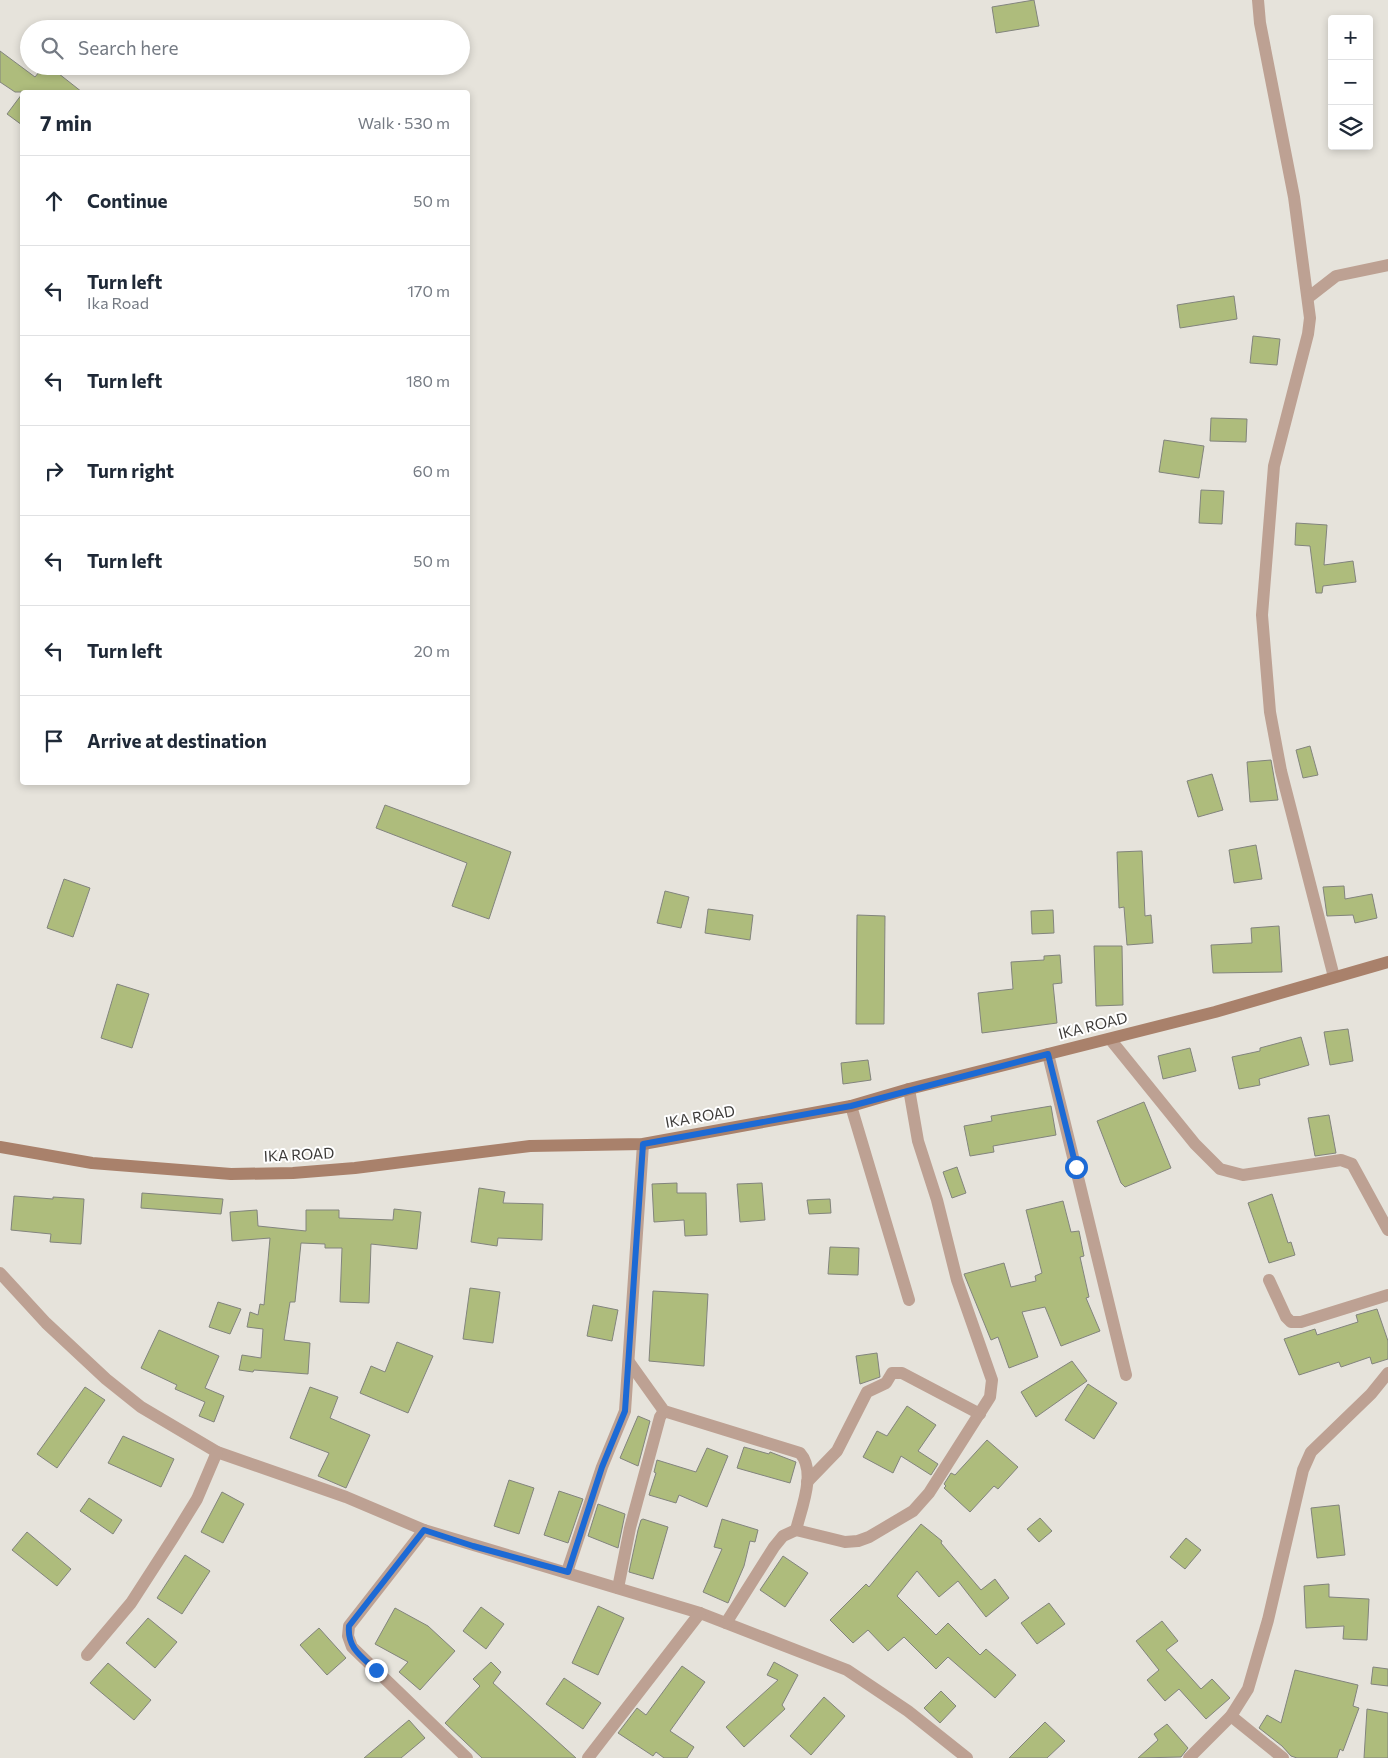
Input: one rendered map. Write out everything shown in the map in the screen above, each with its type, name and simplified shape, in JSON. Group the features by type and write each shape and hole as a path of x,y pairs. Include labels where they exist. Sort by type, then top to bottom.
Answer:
{"street":[{"path":"1258,0 1261,32 1294,197 1309,297 1308,334 1274,466 1262,616 1270,712 1280,771 1334,977"},
{"path":"1309,297 1336,276 1388,265"},
{"name":"IKA ROAD","path":"0,1147 92,1163 240,1174 293,1173 355,1168 530,1146 643,1144 851,1106 909,1089 1215,1012 1388,962"},
{"path":"1110,1039 1195,1144 1220,1169 1243,1175 1340,1160 1352,1164 1388,1230"},
{"path":"1048,1054 1126,1375"},
{"path":"726,1623 783,1536 796,1530 845,1542 858,1541 869,1537 913,1511 929,1493 990,1397 992,1380 958,1280 937,1200 918,1141 909,1089"},
{"path":"851,1106 909,1300"},
{"path":"568,1572 602,1467 621,1424 627,1397 643,1144"},
{"path":"0,1273 46,1323 106,1379 141,1407 217,1452 346,1497 424,1530 700,1613 847,1670 908,1711 967,1758"},
{"path":"1269,1280 1286,1316 1291,1322 1301,1322 1388,1296"},
{"path":"629,1362 664,1411 800,1453 807,1466 807,1482 796,1530"},
{"path":"807,1482 837,1451 867,1392 886,1383 892,1374 902,1373 980,1414"},
{"path":"1189,1758 1231,1716 1248,1689 1268,1620 1303,1470 1311,1452 1371,1394 1388,1373"},
{"path":"618,1588 640,1491 660,1417 664,1411"},
{"path":"87,1655 131,1603 168,1546 197,1499 217,1452"},
{"path":"424,1530 349,1626 348,1636 352,1647 467,1758"},
{"path":"588,1758 700,1613"},
{"path":"1231,1716 1283,1758"}],"building":[{"path":"1034,0 1039,26 996,33 992,7"},
{"path":"0,51 20,66 20,75 32,75 35,77 37,75 60,75 79,90 20,90 20,92 15,92 0,82"},
{"path":"20,97 20,124 7,114"},
{"path":"1234,296 1237,319 1180,328 1177,305"},
{"path":"1253,336 1280,339 1277,365 1250,363"},
{"path":"1211,418 1247,419 1246,442 1210,441"},
{"path":"1164,440 1204,446 1199,478 1159,472"},
{"path":"1201,490 1224,491 1222,524 1199,523"},
{"path":"1296,523 1327,525 1324,565 1353,561 1356,582 1323,586 1322,593 1316,593 1310,546 1295,545"},
{"path":"1310,746 1318,775 1303,778 1296,750"},
{"path":"1271,760 1278,800 1250,802 1247,762"},
{"path":"1212,774 1223,810 1198,817 1187,781"},
{"path":"385,805 511,852 489,919 452,906 467,863 376,828"},
{"path":"1256,845 1262,879 1234,883 1229,850"},
{"path":"1142,851 1145,916 1151,915 1153,943 1127,945 1124,907 1119,908 1117,852"},
{"path":"64,879 90,888 73,937 47,928"},
{"path":"1344,886 1345,899 1372,894 1377,918 1355,923 1353,915 1327,916 1323,887"},
{"path":"665,891 689,897 681,928 657,923"},
{"path":"708,909 753,915 750,940 705,933"},
{"path":"1053,910 1054,933 1032,934 1031,911"},
{"path":"857,915 885,916 884,1024 856,1024"},
{"path":"1279,926 1282,972 1213,973 1211,945 1252,943 1251,928"},
{"path":"1094,946 1122,946 1123,1005 1096,1006"},
{"path":"1060,955 1062,983 1053,984 1057,1023 982,1033 978,993 1013,989 1011,962 1044,960 1044,956"},
{"path":"117,984 149,994 132,1048 101,1038"},
{"path":"1348,1029 1353,1061 1330,1065 1324,1032"},
{"path":"1301,1037 1309,1065 1259,1079 1260,1085 1239,1089 1232,1057 1260,1051 1260,1048"},
{"path":"1190,1048 1196,1071 1163,1079 1158,1056"},
{"path":"868,1060 871,1080 843,1084 841,1063"},
{"path":"1144,1102 1171,1168 1125,1187 1121,1183 1097,1121"},
{"path":"1051,1106 1056,1135 993,1146 994,1152 970,1156 964,1126 992,1121 991,1116"},
{"path":"1329,1115 1336,1153 1315,1156 1308,1118"},
{"path":"957,1167 966,1193 952,1198 943,1172"},
{"path":"677,1183 677,1193 706,1193 707,1235 685,1236 684,1220 654,1222 652,1184"},
{"path":"762,1183 765,1220 740,1222 737,1184"},
{"path":"479,1188 505,1192 503,1203 543,1204 542,1240 498,1238 497,1246 471,1242"},
{"path":"142,1193 223,1199 221,1214 141,1208"},
{"path":"1272,1194 1288,1243 1291,1242 1295,1255 1269,1263 1248,1203"},
{"path":"14,1196 84,1199 81,1244 50,1242 51,1234 11,1230"},
{"path":"830,1199 831,1213 809,1214 807,1200"},
{"path":"1063,1201 1071,1232 1079,1231 1084,1256 1080,1257 1089,1297 1086,1298 1100,1331 1061,1346 1045,1307 1022,1312 1038,1357 1009,1368 998,1337 991,1340 964,1274 1004,1263 1011,1287 1036,1281 1035,1276 1042,1273 1026,1210"},
{"path":"394,1209 421,1212 417,1249 371,1244 369,1303 340,1302 342,1248 325,1248 325,1244 301,1243 295,1302 290,1302 284,1340 310,1343 308,1374 239,1370 242,1355 261,1358 263,1329 247,1327 250,1312 258,1315 260,1304 264,1305 270,1238 232,1241 230,1212 257,1210 258,1226 306,1231 306,1210 339,1210 339,1218 393,1220"},
{"path":"830,1247 859,1248 858,1275 828,1274"},
{"path":"470,1288 500,1292 493,1343 463,1339"},
{"path":"653,1291 708,1294 704,1366 649,1361"},
{"path":"218,1302 241,1309 230,1334 209,1327"},
{"path":"593,1305 618,1310 612,1341 587,1336"},
{"path":"1377,1309 1388,1341 1388,1359 1372,1364 1370,1357 1341,1367 1339,1362 1299,1375 1284,1339 1315,1329 1317,1335 1358,1322 1356,1315"},
{"path":"159,1330 219,1356 205,1388 224,1396 214,1422 199,1416 205,1402 175,1389 177,1385 141,1368"},
{"path":"397,1342 433,1356 408,1413 360,1393 371,1366 385,1372"},
{"path":"877,1353 880,1377 860,1384 856,1356"},
{"path":"1072,1361 1087,1381 1036,1417 1021,1392"},
{"path":"1088,1384 1117,1403 1094,1439 1065,1420"},
{"path":"85,1387 105,1400 57,1468 37,1454"},
{"path":"310,1387 338,1397 330,1418 370,1435 346,1488 318,1476 329,1453 290,1438"},
{"path":"907,1406 936,1425 918,1451 938,1464 931,1475 901,1456 893,1473 863,1457 877,1431 887,1436"},
{"path":"638,1416 650,1421 638,1466 620,1458"},
{"path":"123,1436 174,1459 161,1487 108,1463"},
{"path":"987,1440 1018,1467 998,1489 994,1486 970,1512 944,1488 946,1486 944,1484 951,1473 955,1475"},
{"path":"744,1447 769,1454 770,1452 796,1462 790,1483 737,1468"},
{"path":"707,1448 728,1456 707,1507 679,1495 676,1503 649,1495 656,1473 654,1472 657,1460 696,1472"},
{"path":"509,1480 534,1488 519,1534 494,1526"},
{"path":"559,1491 583,1499 568,1543 544,1535"},
{"path":"222,1492 244,1504 223,1543 201,1532"},
{"path":"89,1498 122,1520 113,1534 80,1511"},
{"path":"598,1504 625,1514 618,1548 588,1536"},
{"path":"1339,1505 1345,1555 1317,1558 1311,1508"},
{"path":"1040,1518 1052,1531 1039,1542 1027,1529"},
{"path":"643,1519 668,1527 653,1579 629,1572 638,1530"},
{"path":"722,1519 758,1530 755,1542 750,1541 744,1566 728,1603 703,1592 722,1549 714,1547"},
{"path":"921,1524 942,1541 941,1543 981,1590 995,1579 1009,1598 986,1617 958,1581 939,1597 917,1571 897,1596 936,1635 948,1623 980,1655 986,1649 1016,1675 995,1698 948,1657 936,1669 904,1637 888,1651 868,1630 853,1643 830,1620 866,1584 869,1587"},
{"path":"27,1532 71,1569 57,1586 12,1550"},
{"path":"1186,1538 1201,1550 1185,1569 1170,1557"},
{"path":"185,1555 210,1571 182,1614 157,1598"},
{"path":"783,1556 808,1573 785,1607 760,1590"},
{"path":"1329,1584 1329,1597 1369,1599 1367,1640 1343,1639 1344,1626 1306,1628 1304,1586"},
{"path":"1049,1603 1065,1624 1037,1644 1021,1623"},
{"path":"598,1606 624,1618 598,1675 572,1663"},
{"path":"481,1607 504,1624 486,1649 463,1631"},
{"path":"395,1608 428,1626 455,1651 420,1690 399,1672 408,1662 375,1644"},
{"path":"148,1618 177,1642 155,1668 126,1643"},
{"path":"1162,1621 1178,1641 1166,1650 1201,1689 1212,1679 1230,1698 1206,1719 1179,1689 1165,1701 1147,1680 1159,1670 1136,1641"},
{"path":"319,1628 346,1658 327,1675 300,1645"},
{"path":"491,1662 501,1672 493,1683 576,1758 482,1758 445,1723 480,1686 473,1679"},
{"path":"774,1662 798,1675 782,1705 785,1709 744,1747 726,1727 778,1680 767,1675"},
{"path":"108,1663 151,1700 134,1720 90,1683"},
{"path":"682,1666 705,1682 670,1731 694,1747 687,1758 664,1758 656,1752 653,1756 618,1733 637,1708 646,1715"},
{"path":"1373,1667 1388,1669 1388,1686 1371,1684"},
{"path":"1295,1670 1358,1685 1353,1706 1359,1708 1343,1751 1340,1749 1337,1758 1297,1758 1291,1756 1282,1746 1259,1728 1267,1715 1281,1723"},
{"path":"564,1678 601,1703 583,1729 546,1704"},
{"path":"941,1691 956,1706 940,1723 924,1708"},
{"path":"824,1697 845,1716 811,1755 790,1736"},
{"path":"1367,1709 1388,1713 1388,1758 1364,1758"},
{"path":"409,1720 425,1738 401,1758 364,1758"},
{"path":"1045,1722 1065,1741 1047,1758 1009,1758"},
{"path":"1167,1724 1188,1748 1181,1757 1138,1758 1158,1740 1154,1734"}],"route":[{"path":"376,1670 352,1647 348,1636 349,1626 424,1530 473,1546 568,1572 602,1467 625,1411 643,1144 851,1106 909,1089 1048,1054 1076,1167"}]}
